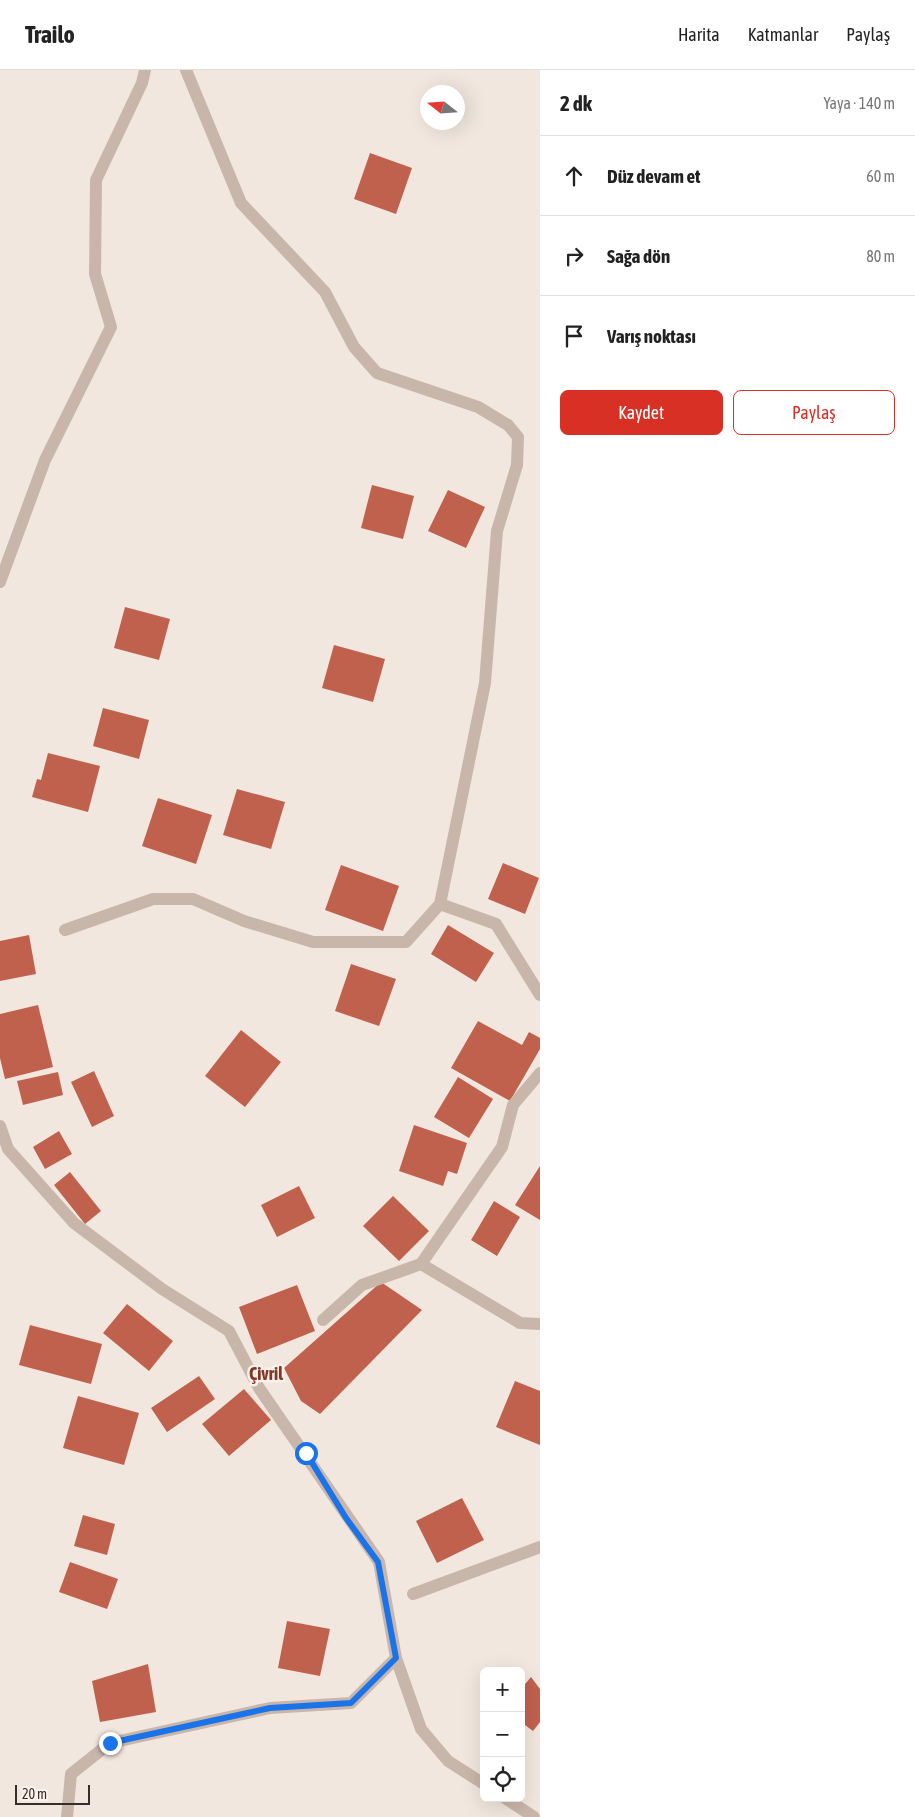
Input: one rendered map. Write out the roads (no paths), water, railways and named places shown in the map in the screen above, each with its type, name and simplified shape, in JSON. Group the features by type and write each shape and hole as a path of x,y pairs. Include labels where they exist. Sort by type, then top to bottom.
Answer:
{"street":[{"path":"0,582 45,460 111,327 95,274 96,180 142,82 145,70"},
{"path":"65,930 154,899 193,899 244,921 313,942 406,942 440,904 485,683 497,531 517,465 518,437 508,425 478,407 377,373 354,347 325,292 240,203 186,70"},
{"path":"440,904 496,924 540,995"},
{"path":"323,1320 362,1285 420,1264 502,1148 513,1105 540,1073"},
{"path":"0,1126 8,1149 74,1223 162,1289 229,1331 259,1388 378,1562 396,1658 422,1729 448,1761 480,1781"},
{"path":"420,1264 520,1323 540,1324"},
{"path":"413,1594 540,1547"},
{"path":"67,1817 71,1774 110,1743 270,1708 351,1703 396,1658"},
{"path":"511,1802 534,1817"}],"district":[{"name":"Çivril","path":"266,1373"}]}
